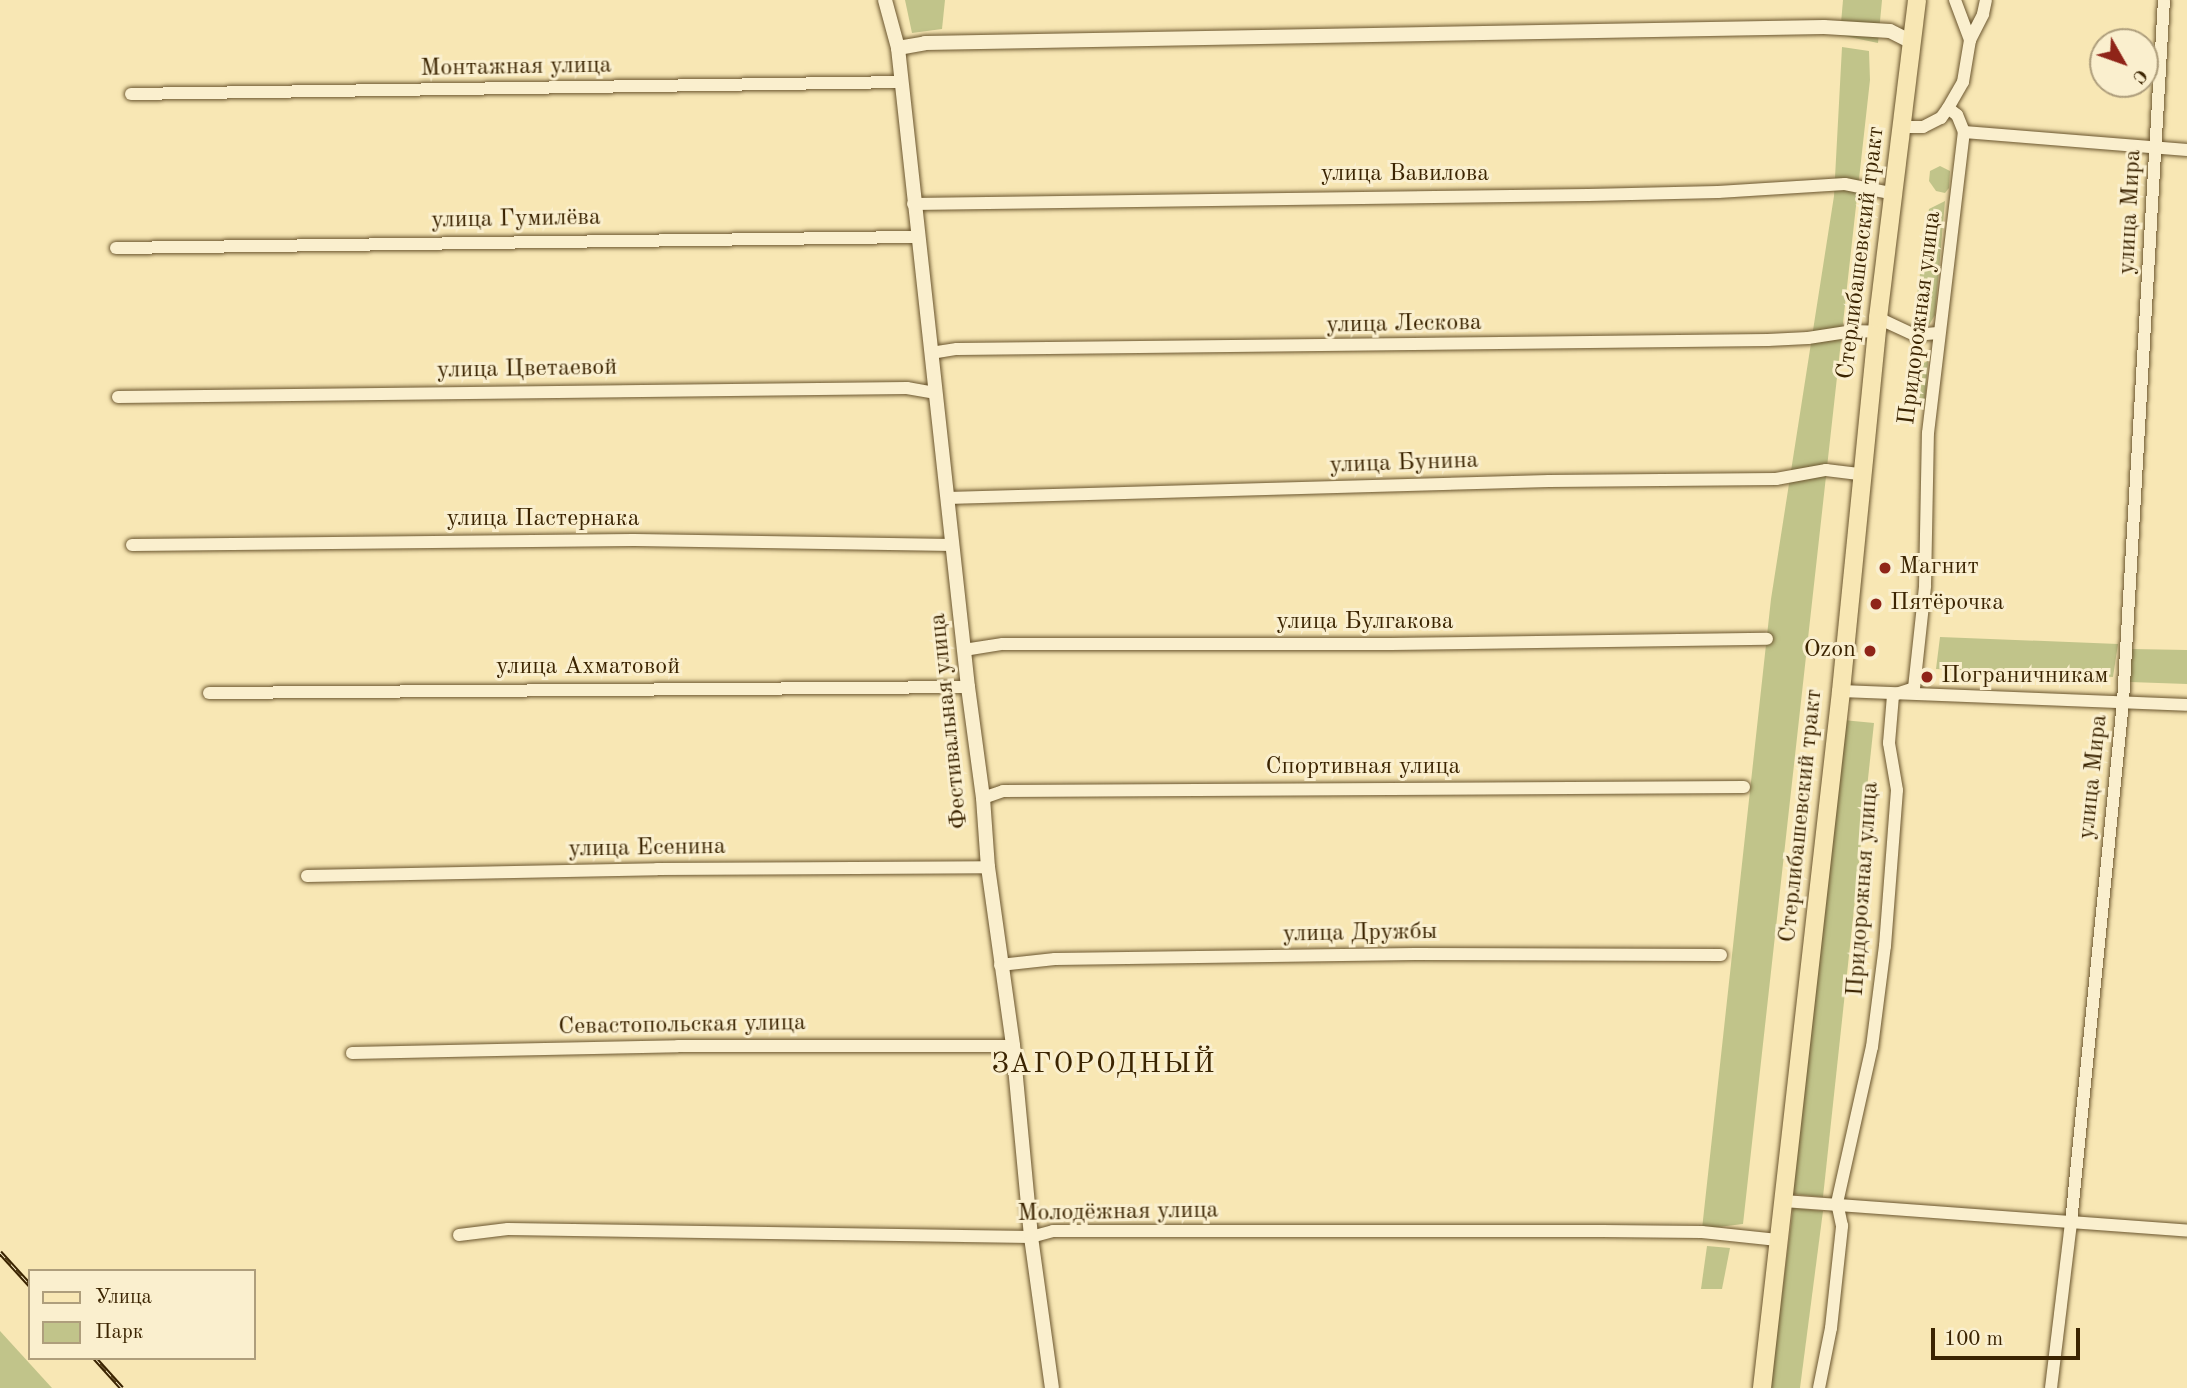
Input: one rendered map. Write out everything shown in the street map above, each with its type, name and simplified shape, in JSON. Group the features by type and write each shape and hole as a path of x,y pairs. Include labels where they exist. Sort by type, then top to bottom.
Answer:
{"main road":[{"name":"Стерлибашевский тракт","path":"1762,1388 1841,691 1877,325 1917,0"}],"street":[{"name":"Фестивальная улица","path":"885,0 898,48 968,687 984,798 988,867 1013,1046 1031,1237 1052,1388"},
{"path":"1955,0 1970,40"},
{"path":"1903,127 1923,127 1941,118 1948,108 1963,82 1970,40 1983,15 1986,0"},
{"name":"улица Мира","path":"2051,1388 2071,1223 2123,702 2164,0"},
{"path":"898,48 925,43 1825,27 1890,31 1912,42"},
{"name":"Монтажная улица","path":"131,94 901,82"},
{"path":"1948,108 1957,115 1964,132 2187,150"},
{"name":"Придорожная улица","path":"1819,1388 1830,1328 1842,1226 1837,1203 1872,1047 1885,946 1897,790 1889,743 1893,695 1914,688 1926,586 1928,433 1964,132"},
{"name":"улица Вавилова","path":"913,204 1614,195 1845,184 1895,194"},
{"name":"улица Гумилёва","path":"116,248 917,237"},
{"path":"1877,325 1914,335 1938,333"},
{"name":"улица Лескова","path":"931,353 957,349 1754,340 1808,338 1877,325"},
{"name":"улица Цветаевой","path":"118,397 893,388 935,393"},
{"name":"улица Бунина","path":"947,498 1549,481 1776,479 1826,470 1861,474"},
{"name":"улица Пастернака","path":"132,545 633,540 954,545"},
{"name":"улица Булгакова","path":"964,650 1003,645 1391,645 1767,639"},
{"name":"улица Ахматовой","path":"209,693 968,687"},
{"path":"1841,691 2187,705"},
{"name":"Спортивная улица","path":"984,798 1003,791 1744,787"},
{"name":"улица Есенина","path":"307,876 643,869 988,867"},
{"name":"улица Дружбы","path":"1000,965 1055,959 1415,954 1721,955"},
{"name":"Севастопольская улица","path":"352,1053 678,1046 1013,1046"},
{"path":"1783,1201 2187,1231"},
{"name":"Молодёжная улица","path":"459,1235 521,1229 1031,1237 1053,1231 1602,1231 1702,1232 1778,1240"}],"green space":[{"path":"905,0 945,0 942,29 912,33"},
{"path":"1843,0 1882,0 1878,43 1840,35"},
{"path":"1842,47 1869,51 1870,80 1743,1224 1702,1229 1771,599 1834,196"},
{"path":"1940,166 1950,171 1949,188 1945,193 1936,191 1929,181 1930,171"},
{"path":"1945,201 1935,315 1929,325 1916,303 1929,209"},
{"path":"1928,361 1925,405 1905,402 1915,367"},
{"path":"1940,637 2118,644 2113,677 1936,669"},
{"path":"2132,649 2187,650 2187,684 2130,682"},
{"path":"1843,720 1874,723 1823,1197 1792,1194"},
{"path":"1793,1208 1823,1211 1800,1388 1770,1388"},
{"path":"1707,1246 1730,1248 1722,1289 1701,1289"},
{"path":"0,1331 52,1388 0,1388"}],"railway":[{"path":"0,1252 28,1283"},
{"path":"97,1360 122,1388"}],"place":[{"name":"Магнит","path":"1885,568"},
{"name":"Пятёрочка","path":"1876,604"},
{"name":"Ozon","path":"1870,651"},
{"name":"Пограничникам","path":"1927,677"}],"district":[{"name":"ЗАГОРОДНЫЙ","path":"1104,1065"}]}
